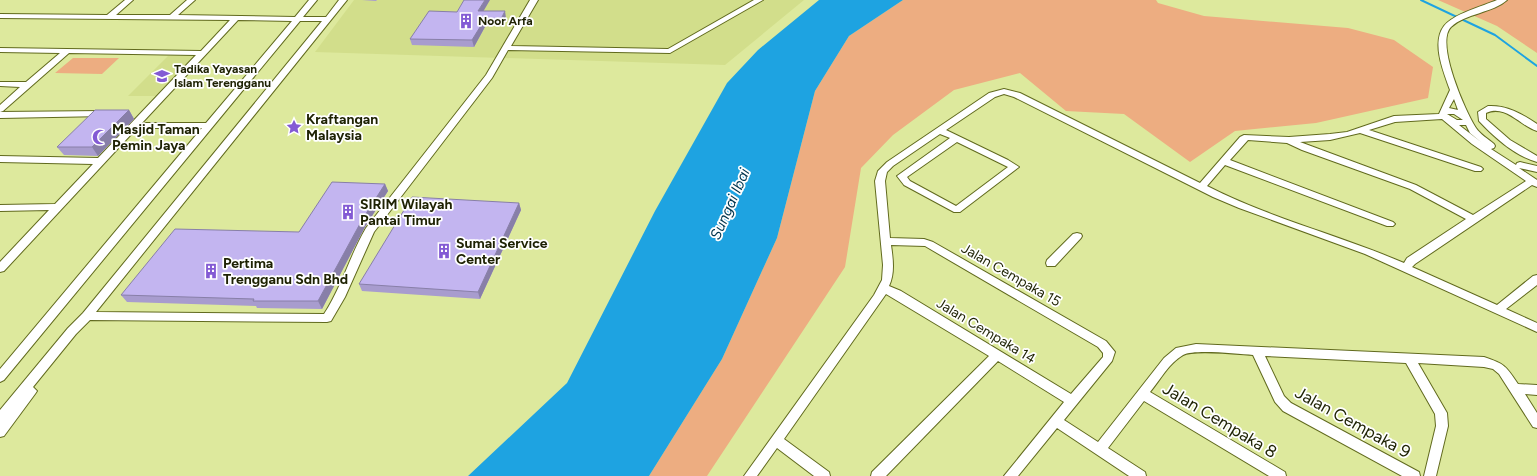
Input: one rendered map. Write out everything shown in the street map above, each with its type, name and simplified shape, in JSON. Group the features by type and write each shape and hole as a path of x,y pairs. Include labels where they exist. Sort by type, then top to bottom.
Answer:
{"street":[{"path":"109,17 129,0"},
{"path":"171,18 190,0"},
{"path":"0,377 313,0"},
{"path":"0,419 72,331 87,316 343,0"},
{"path":"87,316 327,318 340,298 361,245 370,230 480,88 507,48 534,0"},
{"path":"507,48 670,51 759,0"},
{"path":"1503,0 1470,14 1448,26 1444,32 1442,40 1443,51 1454,90 1469,125 1478,136 1520,165 1535,181"},
{"path":"0,16 328,19"},
{"path":"0,268 235,19"},
{"path":"0,50 203,53"},
{"path":"0,109 67,51"},
{"path":"0,84 28,84"},
{"path":"1444,115 1454,90"},
{"path":"750,476 879,297 887,280 888,266 881,178 890,164 992,94 998,92 1010,92 1242,206 1369,252 1533,327"},
{"path":"1537,128 1523,119 1503,110 1486,109 1482,112 1482,119 1491,129 1537,159"},
{"path":"1201,187 1243,139 1247,137 1289,140 1330,137 1360,130 1380,122 1394,119 1444,115 1452,111 1467,119"},
{"path":"0,115 110,114"},
{"path":"131,114 145,114"},
{"path":"1444,115 1475,142 1535,181"},
{"path":"135,125 209,126"},
{"path":"940,130 956,138 1014,167 957,210 907,183 902,176 956,138"},
{"path":"1360,130 1478,169"},
{"path":"1289,140 1305,148 1418,189 1473,219"},
{"path":"0,159 102,161"},
{"path":"1224,161 1390,224"},
{"path":"1520,165 1537,169"},
{"path":"1406,268 1411,261 1473,219 1535,181"},
{"path":"0,208 58,207"},
{"path":"1051,263 1077,236"},
{"name":"Jalan Cempaka 15","path":"886,242 924,242 930,244 1102,344 1109,352 1108,358 1072,401"},
{"path":"1498,310 1537,279"},
{"name":"Jalan Cempaka 14","path":"883,288 897,294 1072,401"},
{"path":"0,432 78,331 87,316"},
{"path":"1099,450 1168,361 1180,350 1196,348 1410,360 1484,362 1497,366 1503,371 1537,423"},
{"name":"Jalan Cempaka 9","path":"1257,351 1279,399 1287,407 1414,476"},
{"path":"877,476 997,355"},
{"path":"1410,360 1441,413 1442,426 1430,476"},
{"path":"1515,389 1537,390"},
{"name":"Jalan Cempaka 8","path":"1143,394 1280,476"},
{"path":"1010,476 1072,401"},
{"path":"1056,421 1140,476"},
{"path":"776,440 824,476"}],"shaded area":[{"path":"354,0 804,0 725,65 315,52"},
{"path":"903,0 1156,0 1158,3 1204,16 1348,28 1394,40 1433,67 1428,98 1316,123 1235,131 1190,162 1124,114 1066,111 1020,73 954,90 893,135 861,168 845,267 707,476 649,476 722,359 777,238 815,91 849,36"},
{"path":"1438,0 1537,0 1537,53 1497,26"},
{"name":"Tadika Yayasan Islam Terengganu","path":"168,56 194,56 156,96 128,96"},
{"path":"73,58 119,58 102,74 55,73"}],"water":[{"name":"Sungai Ibai","path":"819,0 903,0 849,36 815,91 777,238 722,359 649,476 468,476 567,383 655,211 727,83 758,50"}],"building":[{"name":"Noor Arfa","path":"464,0 485,0 478,11 505,11 501,19 485,19 472,40 410,39 429,11 457,12"},
{"path":"95,110 129,110 92,147 57,147"},
{"path":"332,182 385,184 362,220 318,301 253,301 254,299 121,295 175,229 299,232"},
{"name":"Sumai Service Center","path":"412,197 519,203 478,292 359,284"}],"waterway":[{"path":"1421,0 1495,35 1537,66"}],"place":[{"name":"Noor Arfa","path":"466,21"},
{"name":"Tadika Yayasan Islam Terengganu","path":"162,76"},
{"name":"Kraftangan Malaysia","path":"294,127"},
{"name":"Masjid Taman Pemin Jaya","path":"100,137"},
{"name":"SIRIM Wilayah Pantai Timur","path":"348,212"},
{"name":"Sumai Service Center","path":"444,251"},
{"name":"Pertima Trengganu Sdn Bhd","path":"211,271"}]}
